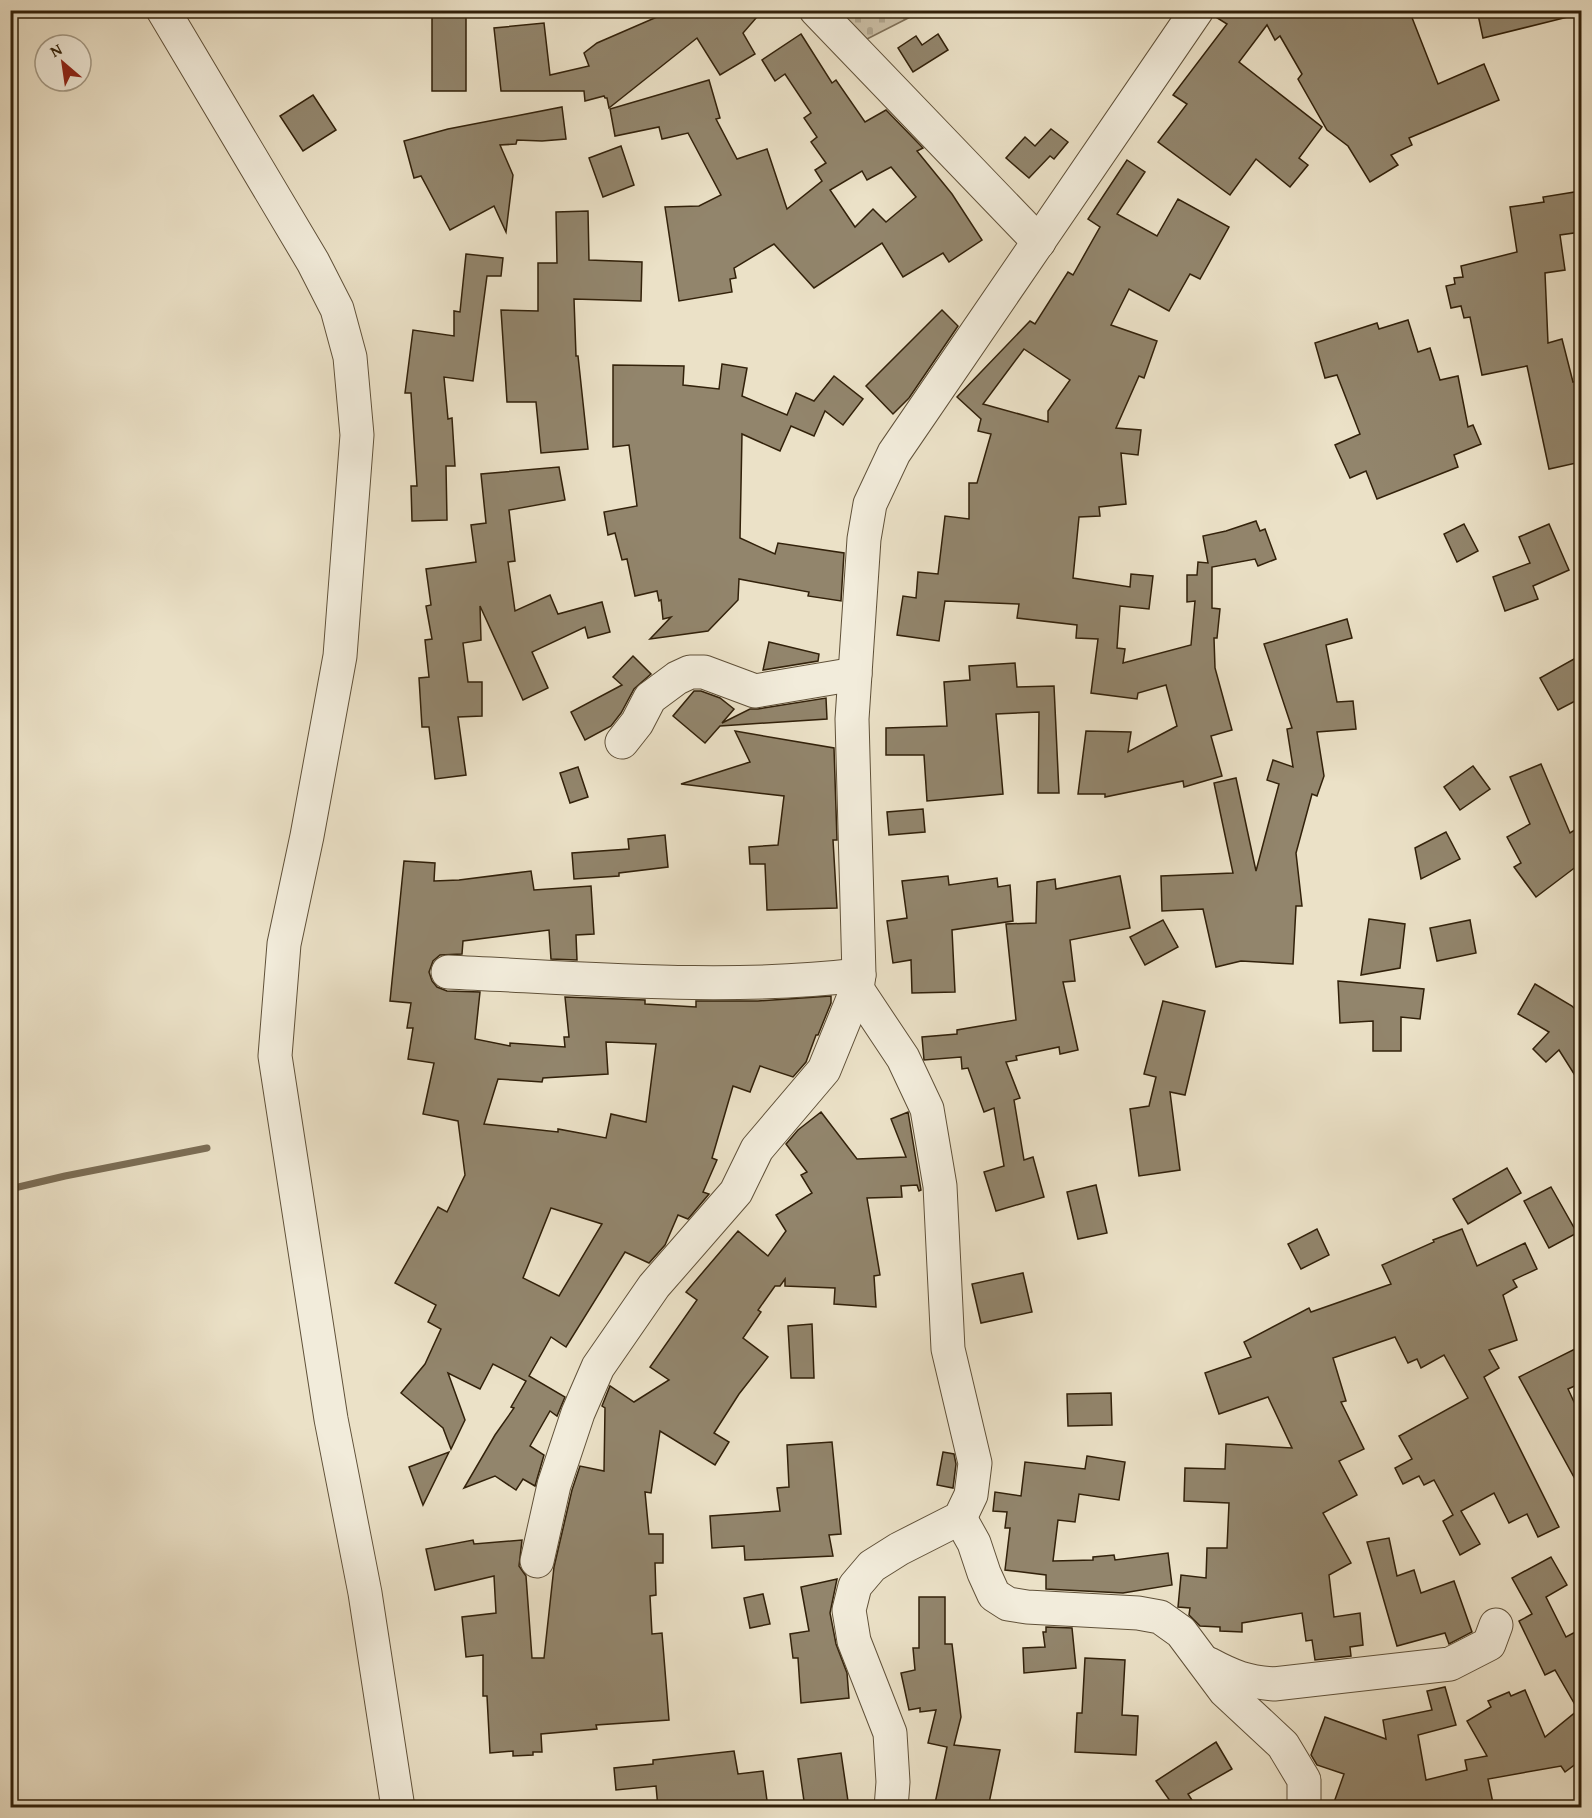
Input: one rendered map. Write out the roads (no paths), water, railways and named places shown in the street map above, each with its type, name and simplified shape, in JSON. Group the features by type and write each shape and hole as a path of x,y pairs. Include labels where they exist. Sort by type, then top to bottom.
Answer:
{"street":[{"path":"163,10 313,262 337,309 350,357 357,435 340,656 307,836 284,944 275,1056 331,1419 365,1593 398,1808"},
{"path":"816,10 1039,242"},
{"path":"537,1561 554,1485 578,1413 598,1367 654,1286 736,1192 757,1149 824,1070 858,982 852,718 864,539 870,504 894,453 1197,10"},
{"path":"622,742 637,723 650,698 677,678 690,672 704,672 755,691 855,674"},
{"path":"448,972 705,982 835,978 858,982 903,1058 927,1109 940,1186 948,1349 975,1463 971,1495 960,1518 899,1549 872,1566 855,1586 849,1610 854,1641 890,1733 893,1782 891,1808"},
{"path":"960,1518 974,1543 994,1594 1008,1604 1138,1613 1160,1617 1181,1632 1225,1691 1283,1745 1304,1780 1304,1808"},
{"path":"1200,1659 1229,1675 1250,1682 1275,1684 1426,1667 1450,1664 1489,1644 1496,1625"}],"waterway":[{"path":"10,1189 207,1148"}]}
